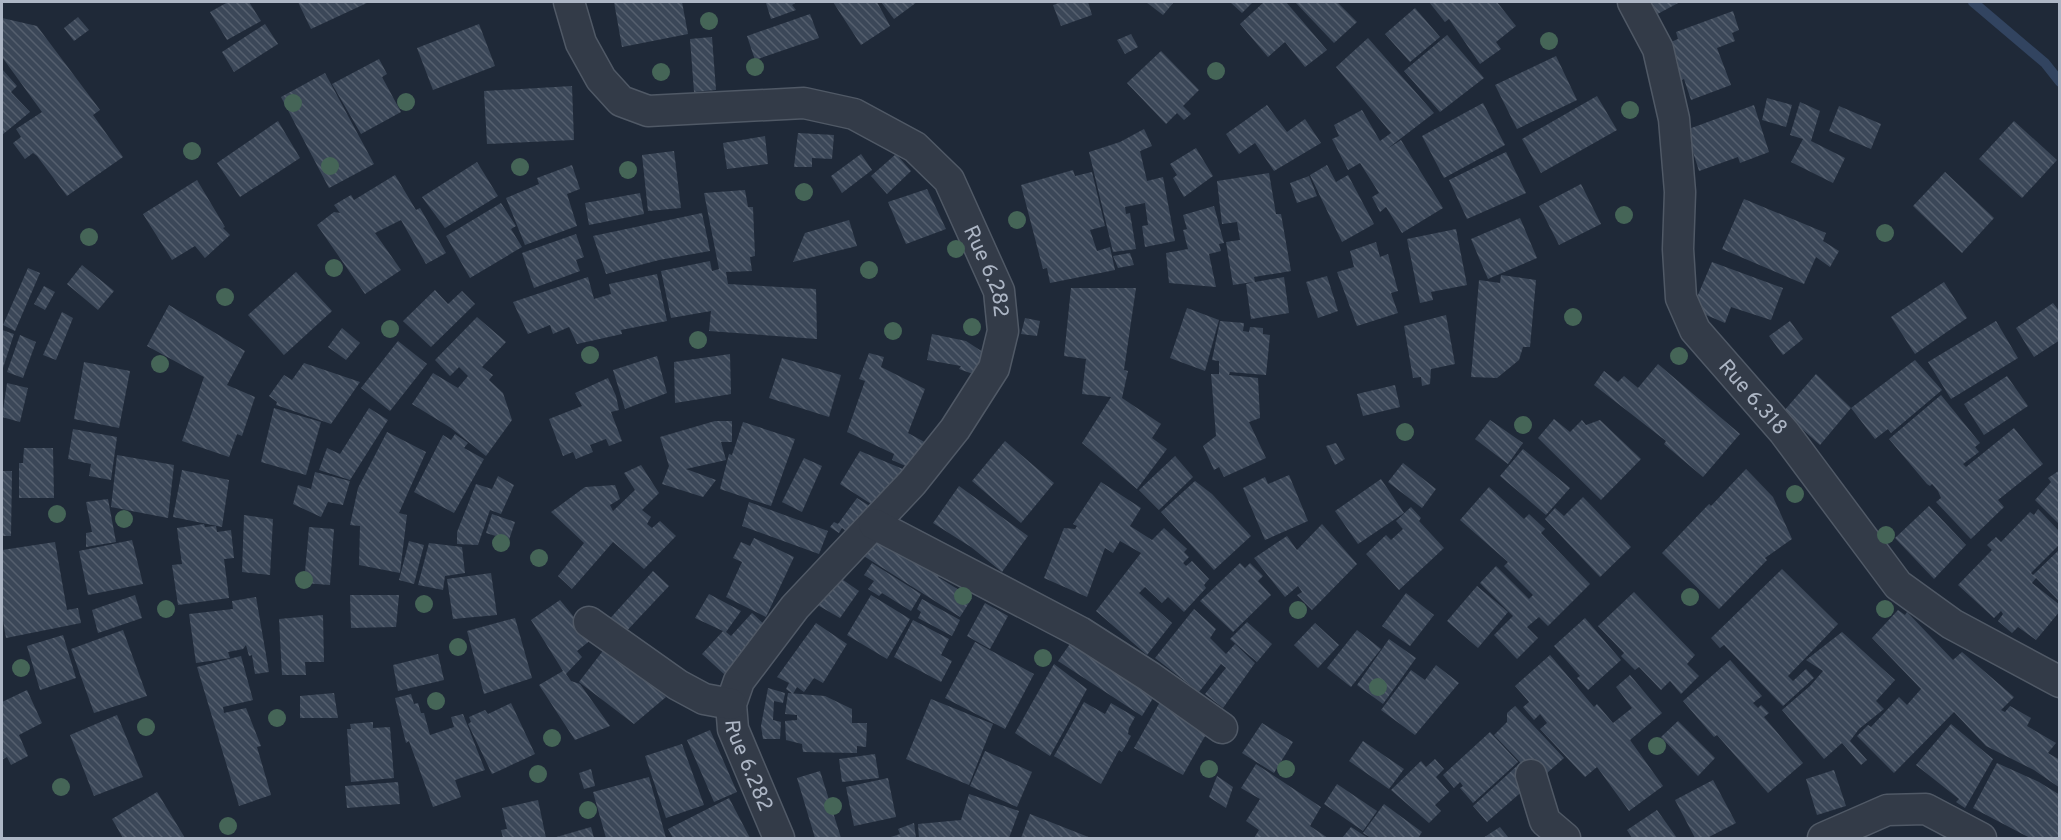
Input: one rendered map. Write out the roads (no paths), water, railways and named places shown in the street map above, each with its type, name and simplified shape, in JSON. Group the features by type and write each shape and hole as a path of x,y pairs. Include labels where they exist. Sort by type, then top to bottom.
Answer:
{"street":[{"name":"Rue 6.282","path":"569,2 581,43 601,79 621,101 648,111 804,104 854,114 915,147 949,180 999,291 1003,331 994,368 955,429 912,483 795,607 739,681 731,704 733,729 779,838"},
{"name":"Rue 6.318","path":"1633,2 1658,49 1674,118 1680,192 1678,249 1681,298 1695,330 1784,432 1898,585 1952,624 2060,682"},
{"path":"874,524 1080,632 1150,677 1222,728"},
{"path":"589,622 678,686 704,699 731,704"},
{"path":"1531,775 1545,821 1564,838"},
{"path":"1823,838 1887,810 1926,808 1981,838"}],"waterway":[{"path":"1973,2 2045,63 2060,82"}]}
